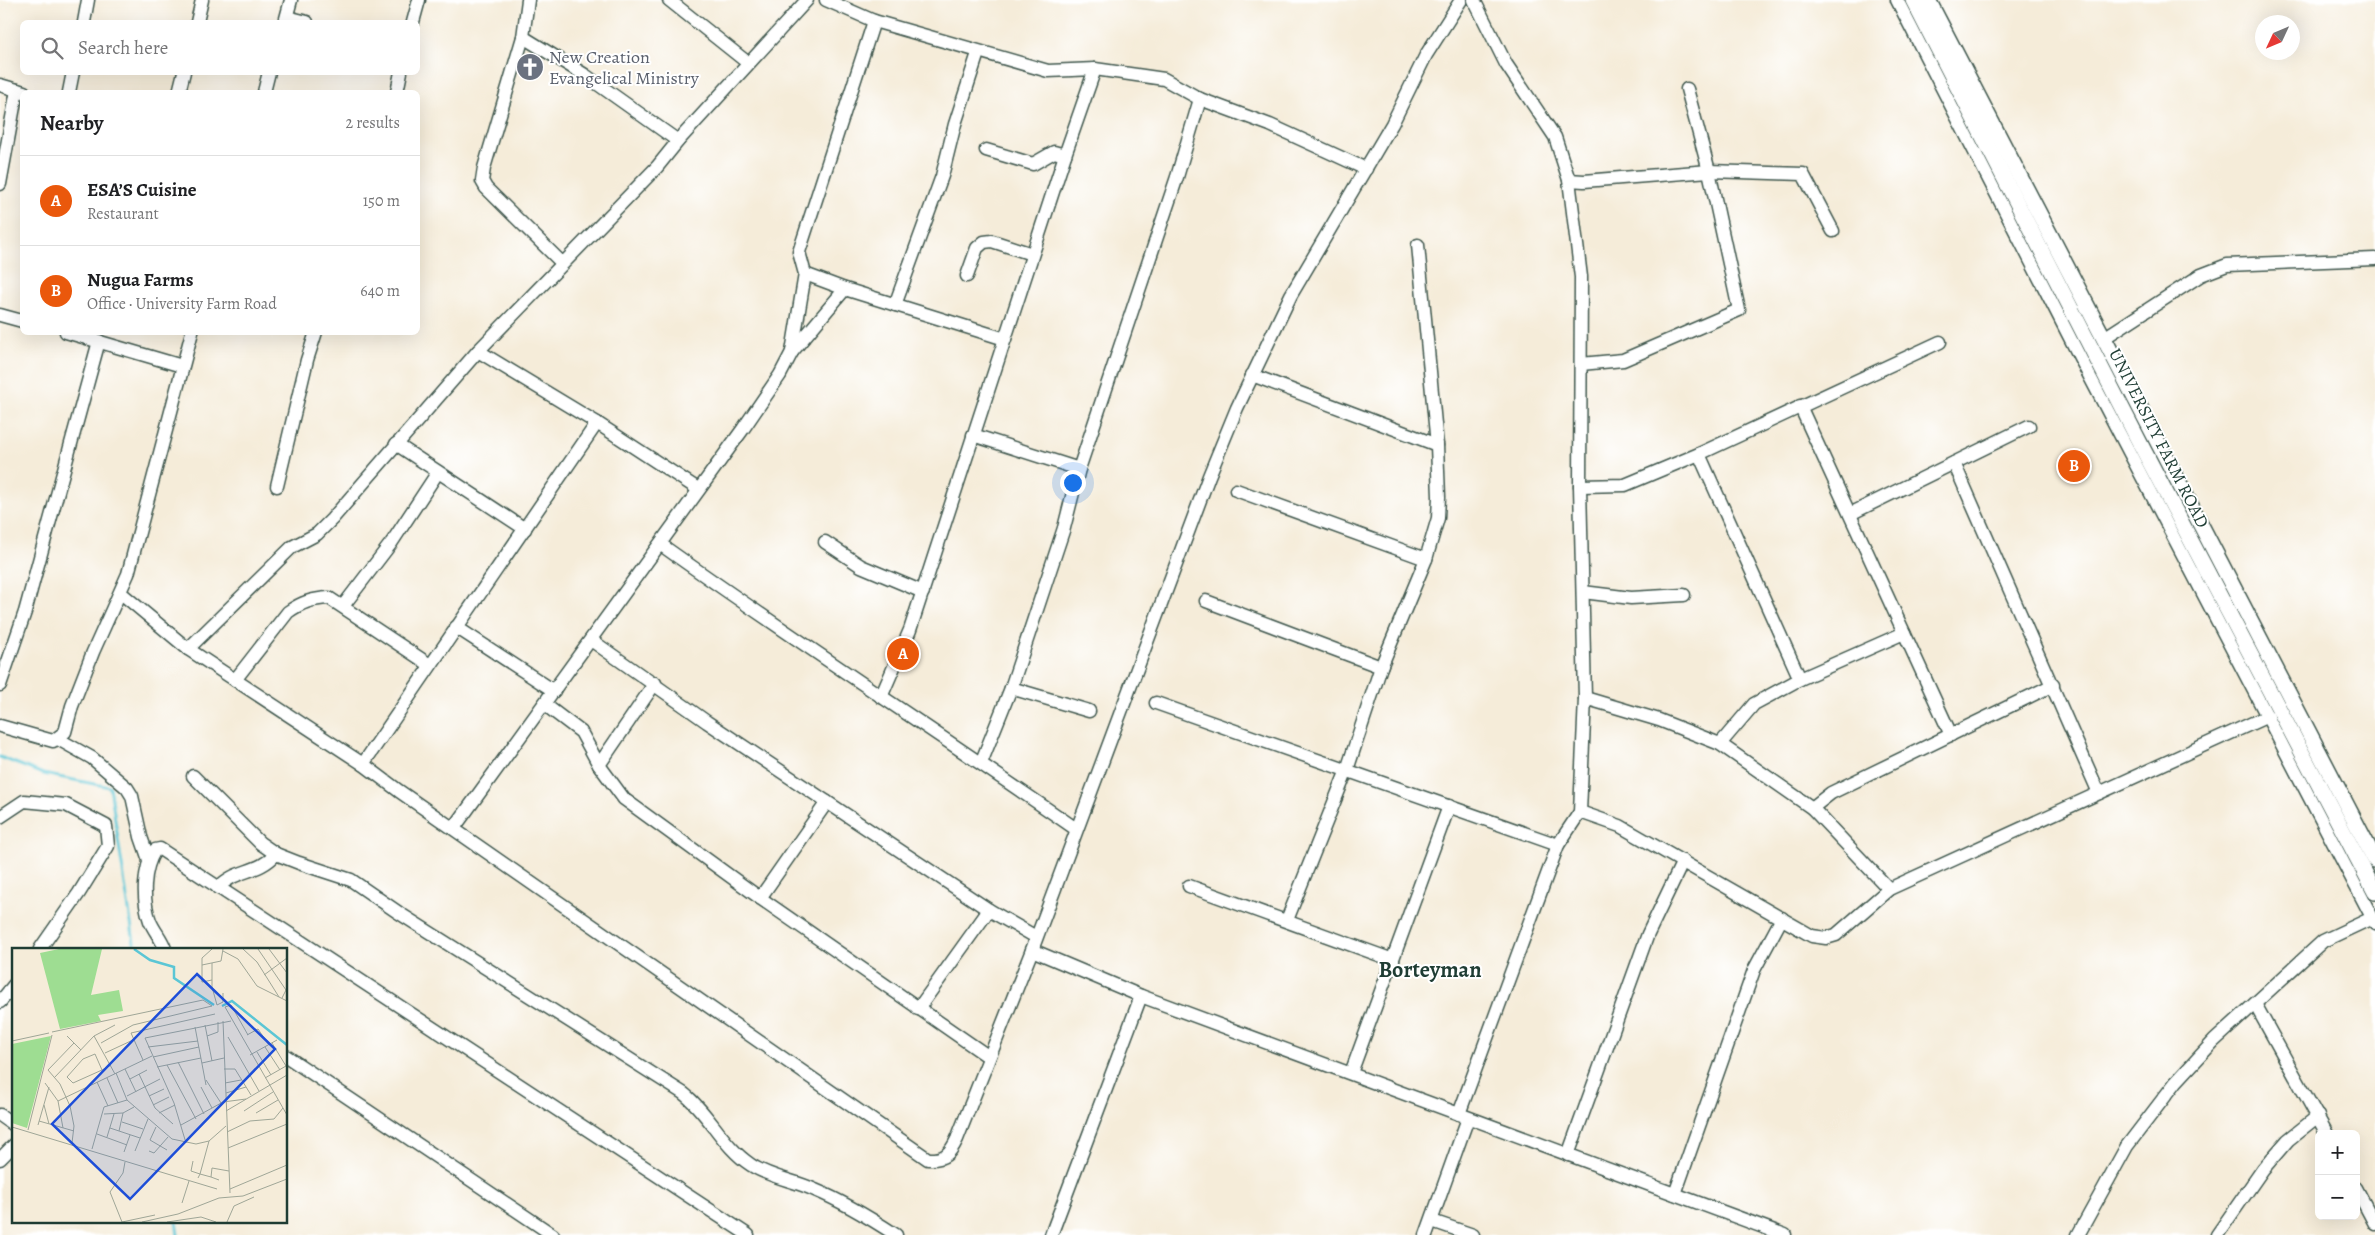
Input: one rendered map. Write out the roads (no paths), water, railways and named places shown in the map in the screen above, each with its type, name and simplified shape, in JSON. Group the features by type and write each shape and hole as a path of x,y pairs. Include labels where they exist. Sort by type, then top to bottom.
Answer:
{"street":[{"path":"84,20 88,0"},
{"path":"197,20 202,0"},
{"path":"286,20 291,0"},
{"path":"414,20 419,0"},
{"path":"528,0 523,37 482,180 486,188 562,263"},
{"path":"669,0 748,63"},
{"path":"188,649 292,547 322,530 478,351 657,167 748,63 807,0"},
{"path":"826,0 874,21 978,53 1048,71 1096,70 1164,79 1200,98 1270,125 1366,169"},
{"path":"120,593 188,649 363,764 928,1159 940,1160 951,1152 1032,950 1208,476 1252,375 1291,295 1392,124 1426,55 1461,0"},
{"path":"1426,1235 1464,1116 1558,845 1580,812 1585,698 1580,486 1581,277 1569,180 1555,137 1506,64 1474,0"},
{"path":"1897,0 2089,375 2374,920 2323,941 2214,1041 2148,1116 2127,1146 2078,1235"},
{"name":"UNIVERSITY FARM ROAD","path":"1913,0 2135,434 2375,892"},
{"name":"UNIVERSITY FARM ROAD","path":"1928,0 2157,444 2375,860"},
{"path":"792,352 805,274 799,252 874,21"},
{"path":"523,37 585,75 678,141"},
{"path":"895,305 942,176 955,124 978,53"},
{"path":"881,697 910,630 1032,254 1096,70"},
{"path":"69,90 72,75"},
{"path":"180,90 183,75"},
{"path":"264,90 268,75"},
{"path":"397,90 400,75"},
{"path":"0,86 20,92 0,184"},
{"path":"1581,364 1623,360 1738,310 1709,171 1687,89"},
{"path":"981,763 1011,688 1064,528 1079,469 1177,177 1200,98"},
{"path":"986,150 1033,164 1054,152 1065,155"},
{"path":"1569,180 1584,181 1709,171 1803,174 1833,232"},
{"path":"967,276 977,248 984,242 992,241 1032,254"},
{"path":"1287,920 1346,770 1380,667 1426,559 1438,518 1437,445 1418,245"},
{"path":"2104,338 2201,275 2227,265 2375,259"},
{"path":"805,274 845,289 1004,339"},
{"path":"454,828 748,422 780,375 792,352 845,289"},
{"path":"0,315 20,320"},
{"path":"77,335 182,366"},
{"path":"58,739 65,732 72,706 93,652 131,565 191,335"},
{"path":"277,486 307,360 315,335"},
{"path":"0,685 25,612 99,341"},
{"path":"1580,486 1625,485 1699,454 1940,342"},
{"path":"478,351 597,423 698,489"},
{"path":"1252,375 1437,445"},
{"path":"1800,406 1951,735"},
{"path":"363,764 597,423"},
{"path":"1850,514 2029,426"},
{"path":"974,435 1079,469"},
{"path":"396,444 525,529"},
{"path":"1699,454 1800,679"},
{"path":"1954,463 2100,793"},
{"path":"343,606 392,542 438,472"},
{"path":"1236,490 1426,559"},
{"path":"825,542 861,566 923,592"},
{"path":"660,544 1076,829"},
{"path":"1583,592 1630,598 1684,595"},
{"path":"234,680 288,612 299,604 312,599 329,598 430,665"},
{"path":"1206,601 1380,667"},
{"path":"456,627 554,691"},
{"path":"1720,744 1754,704 1800,679 1904,633"},
{"path":"591,640 655,683 707,722 989,910 1036,937"},
{"path":"599,765 655,683"},
{"path":"1812,808 1831,792 2053,685"},
{"path":"1011,688 1090,711"},
{"path":"1585,698 1659,720 1720,744 1812,808 1889,889"},
{"path":"1156,703 1558,845"},
{"path":"544,704 581,732 599,765 624,799 760,898 989,1057"},
{"path":"1580,812 1620,826 1812,936 1826,938 1836,935 1889,889 2268,716"},
{"path":"0,726 47,740 58,739 92,758 127,788 132,796 141,836 149,860"},
{"path":"193,776 260,844 276,854 299,864 351,880 683,1093 702,1109 725,1143 752,1166 767,1174 814,1189 838,1200 866,1215 896,1235"},
{"path":"0,817 24,801 66,805 106,826 108,846 79,893 41,948"},
{"path":"760,898 827,802"},
{"path":"1350,1073 1449,806"},
{"path":"164,948 150,922 146,905 145,879 149,860 155,850 160,849 748,1235"},
{"path":"218,888 226,879 234,874 258,868 276,854"},
{"path":"1568,1155 1648,934 1682,861"},
{"path":"1189,886 1393,960"},
{"path":"918,1009 989,910"},
{"path":"1675,1194 1754,970 1782,918"},
{"path":"1032,950 1141,996 1785,1235"},
{"path":"0,1002 12,987"},
{"path":"1051,1235 1141,996"},
{"path":"2255,1004 2325,1130"},
{"path":"288,1057 553,1235"},
{"path":"0,1115 12,1123"},
{"path":"2216,1235 2263,1169 2288,1140 2318,1116"},
{"path":"0,1160 12,1147"},
{"path":"2360,1196 2375,1224"},
{"path":"1432,1221 1473,1235"}],"waterway":[{"path":"0,757 43,774 110,787 135,948"},
{"path":"176,1222 178,1235"}],"place":[{"name":"New Creation Evangelical Ministry","path":"530,67"},
{"name":"Nugua Farms","path":"2074,466"},
{"name":"ESA’S Cuisine","path":"903,654"}],"district":[{"name":"Borteyman","path":"1430,970"}]}
